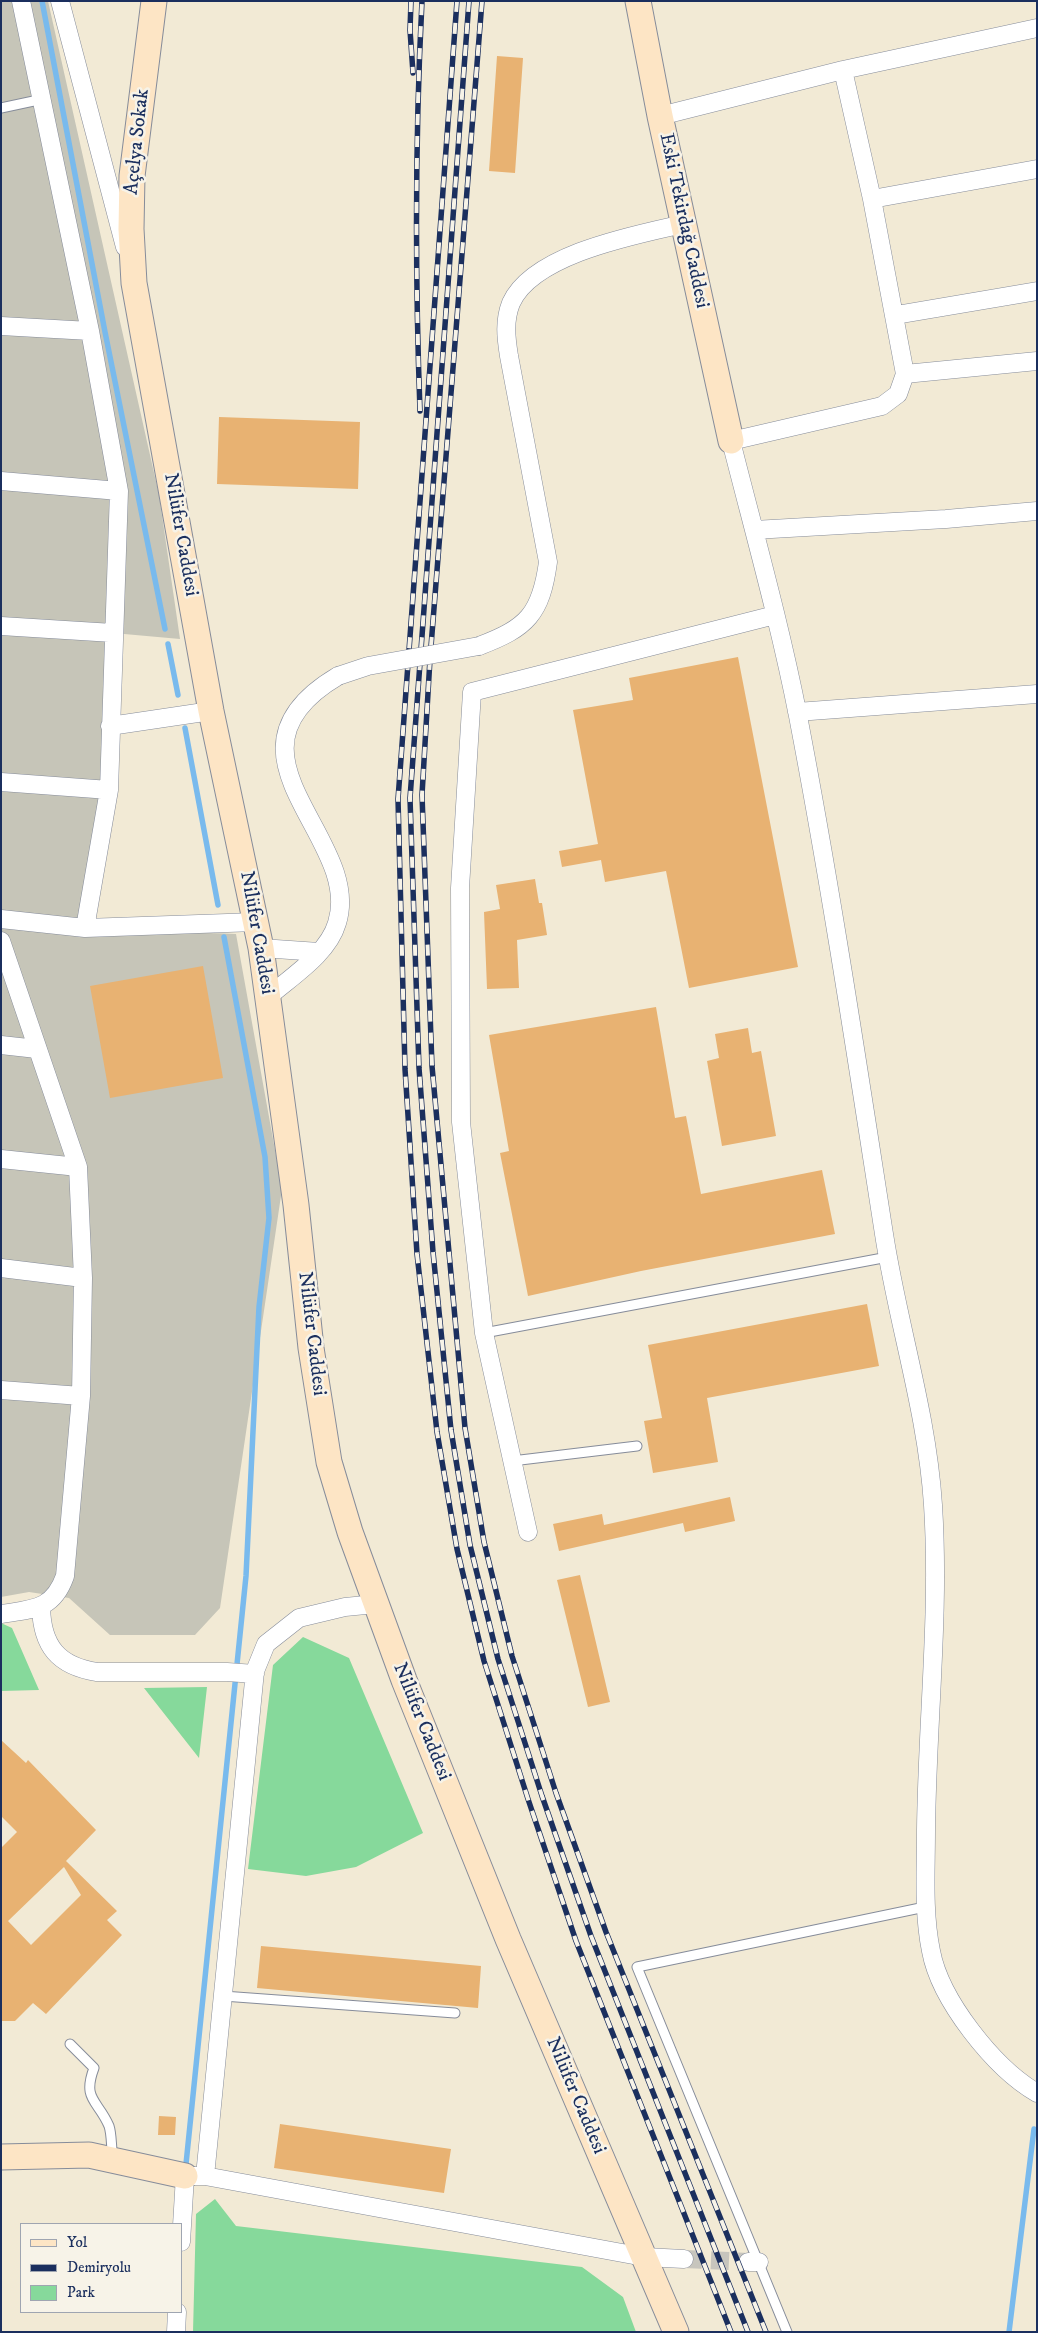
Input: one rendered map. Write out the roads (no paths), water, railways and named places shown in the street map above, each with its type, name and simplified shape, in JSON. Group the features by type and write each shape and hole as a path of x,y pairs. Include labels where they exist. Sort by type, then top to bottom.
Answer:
{"main road":[{"name":"Açelya Sokak","path":"134,283 131,229 132,176 154,1"},
{"name":"Eski Tekirdağ Caddesi","path":"638,1 660,116 731,441"},
{"name":"Nilüfer Caddesi","path":"134,283 211,711 261,948 296,1205 311,1348 329,1462 350,1532 376,1604 508,1939 676,2332"},
{"path":"1,2156 89,2155 195,2176"}],"street":[{"path":"22,1 90,331 119,491 109,790 85,928"},
{"path":"60,1 134,283"},
{"path":"660,116 843,70 1037,28"},
{"path":"843,70 872,199 906,374 898,394 882,406 731,441 775,615 797,712 836,925 888,1257 920,1403 933,1504 934,1605 927,1777 926,1907 931,1955 951,2001 981,2043 1018,2082 1037,2093"},
{"path":"872,199 1037,169"},
{"path":"268,997 319,952 330,940 338,922 340,904 337,883 330,861 296,794 288,767 285,743 291,720 301,703 316,688 338,676 368,666 479,646 508,635 529,618 544,592 548,562 505,327 512,302 527,283 555,262 590,248 683,224"},
{"path":"896,315 1037,291"},
{"path":"1,326 90,331"},
{"path":"906,374 1037,361"},
{"path":"1,481 119,491"},
{"path":"754,530 946,519 1037,511"},
{"path":"528,1532 484,1333 461,1122 460,888 472,692 775,615"},
{"path":"1,626 113,633"},
{"path":"797,712 1037,694"},
{"path":"110,726 211,711"},
{"path":"1,782 109,790"},
{"path":"1,919 85,928 256,922"},
{"path":"1,941 36,1049 78,1167 83,1278 81,1396 65,1576 60,1589 52,1600 41,1607 1,1614"},
{"path":"261,948 319,952"},
{"path":"1,1045 36,1049"},
{"path":"1,1159 78,1167"},
{"path":"1,1268 83,1278"},
{"path":"1,1390 81,1396"},
{"path":"182,2237 195,2176 223,1996 255,1674 266,1644 298,1618 345,1607 376,1604"},
{"path":"41,1607 41,1627 52,1647 64,1662 80,1669 97,1672 227,1672 255,1674"},
{"path":"195,2176 644,2257 684,2259"},
{"path":"176,2332 177,2313"}],"lane":[{"path":"1,108 43,99"},
{"path":"484,1333 888,1257"},
{"path":"512,1461 637,1446"},
{"path":"787,2332 753,2262 637,1967 926,1907"},
{"path":"223,1996 455,2013"},
{"path":"70,2044 94,2068 88,2084 93,2102 109,2127 113,2160"}],"waterway":[{"path":"42,1 105,332 165,629"},
{"path":"168,644 178,695"},
{"path":"185,728 218,905"},
{"path":"186,2164 246,1576 259,1307 269,1218 265,1157 224,937"},
{"path":"1009,2332 1034,2129"}],"tunnel":[{"path":"684,2259 748,2262"}],"railway":[{"path":"411,1 410,30 413,73"},
{"path":"420,411 416,206 422,1"},
{"path":"457,1 398,799 405,1069 417,1254 437,1432 457,1549 484,1661 528,1799 576,1941 731,2332"},
{"path":"469,1 410,798 419,1068 433,1252 451,1430 470,1545 498,1659 542,1796 591,1936 748,2332"},
{"path":"482,1 430,659 422,795 432,1066 465,1428 484,1542 512,1656 556,1793 606,1932 766,2332"}]}
